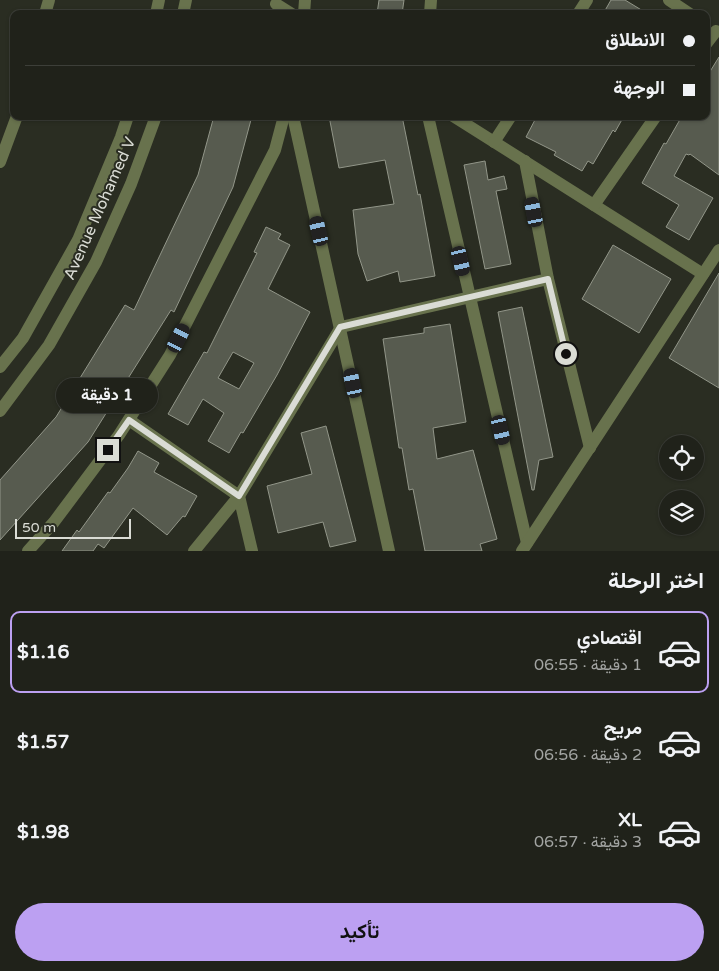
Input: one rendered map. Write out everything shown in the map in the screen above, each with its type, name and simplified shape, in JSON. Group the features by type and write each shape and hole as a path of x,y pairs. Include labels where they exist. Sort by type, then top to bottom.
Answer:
{"street":[{"path":"669,0 684,10"},
{"path":"0,162 16,120"},
{"name":"Avenue Mohamed V","path":"0,367 23,338 78,240 127,120"},
{"name":"Avenue Mohamed V","path":"0,411 49,345 96,262 131,184 155,120"},
{"path":"28,551 54,522 119,435 170,356 275,150 283,120"},
{"path":"294,120 390,551"},
{"path":"429,120 525,547"},
{"path":"460,120 703,274"},
{"path":"494,142 508,120"},
{"path":"594,205 653,120"},
{"path":"525,161 548,279 590,448"},
{"path":"525,547 719,250"},
{"path":"194,551 239,496 340,327 548,279"},
{"path":"129,420 239,496 252,551"}],"building":[{"path":"379,0 404,0 403,10 378,10"},
{"path":"611,0 625,0 641,10 605,10"},
{"path":"719,57 719,175 690,154 686,154 674,176 713,198 689,240 666,227 679,205 642,183 664,143 666,144 680,120 710,120 710,72"},
{"path":"213,120 251,120 233,187 174,312 171,310 88,442 0,540 0,480 56,417 125,305 134,310 198,175"},
{"path":"330,120 403,120 418,195 420,194 435,276 400,282 398,271 367,281 358,254 353,210 394,204 385,160 339,168"},
{"path":"535,120 622,120 615,132 613,130 593,164 588,161 582,171 554,155 556,152 526,137"},
{"path":"485,161 488,180 504,176 507,189 496,191 511,264 485,269 464,165"},
{"path":"266,227 281,234 278,239 290,245 268,289 310,312 277,375 229,453 208,441 224,413 203,399 188,425 168,414 204,352 207,353 257,253 254,252","holes":["233,352 254,363 239,389 218,378"]},
{"path":"613,245 671,279 639,333 582,299"},
{"path":"719,273 719,388 669,358"},
{"path":"522,307 553,457 539,460 534,490 532,490 498,312"},
{"path":"450,324 466,422 433,428 437,459 473,450 497,539 480,544 482,551 425,551 413,489 409,490 402,448 399,448 383,339 424,333 424,328"},
{"path":"326,426 356,541 330,547 323,522 278,533 267,486 312,474 301,433"},
{"path":"138,451 159,463 154,472 197,496 185,517 183,516 167,535 133,508 104,548 98,544 93,551 62,551 77,530 79,532 108,492 110,493"}],"route":[{"path":"108,450 129,420 239,496 340,327 548,279 566,354"}]}
